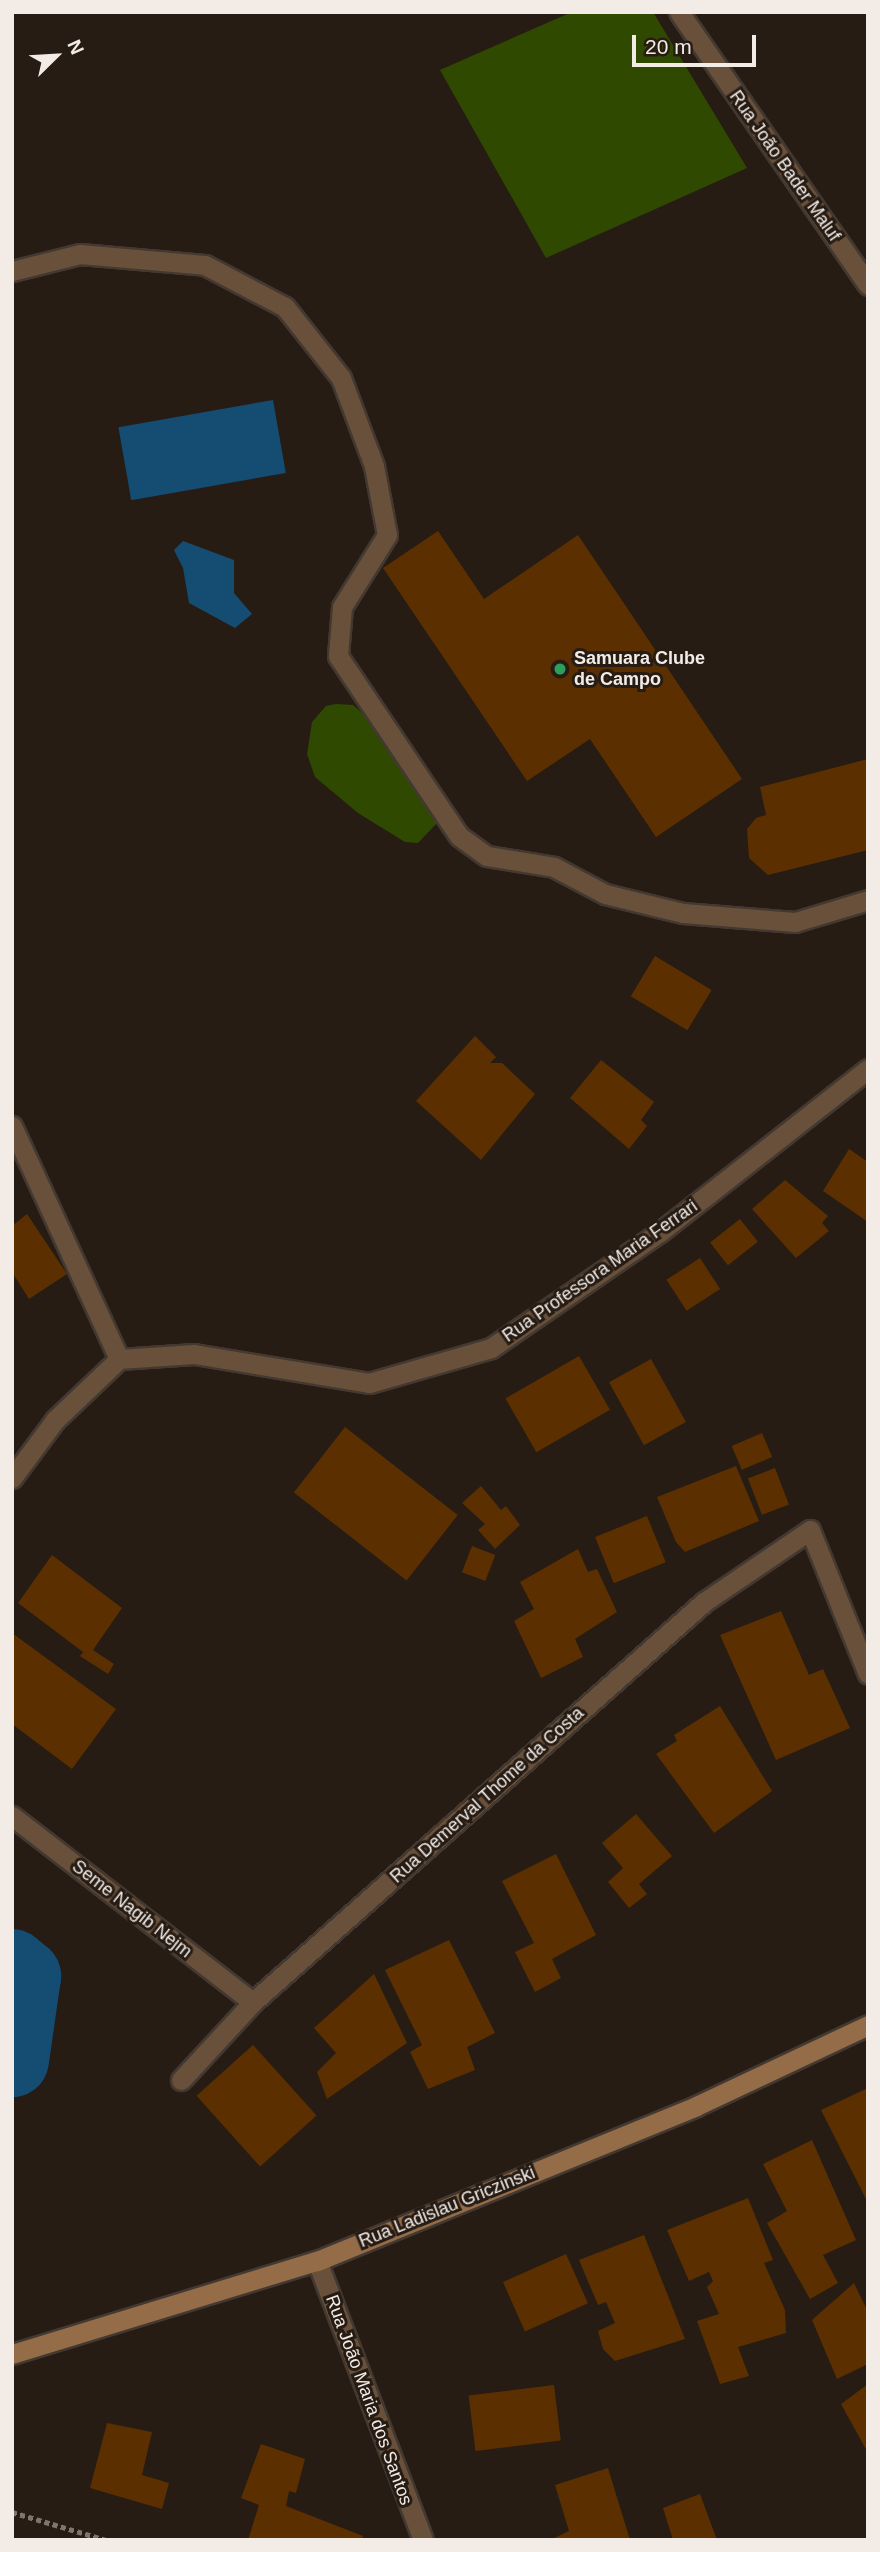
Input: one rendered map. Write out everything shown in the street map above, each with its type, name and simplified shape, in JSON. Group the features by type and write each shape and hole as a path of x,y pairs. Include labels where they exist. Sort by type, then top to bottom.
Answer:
{"main road":[{"name":"Rua Ladislau Griczinski","path":"12,2354 317,2260 696,2106 868,2025"}],"street":[{"name":"Rua João Bader Maluf","path":"680,12 868,285"},
{"path":"12,271 80,254 205,265 285,307 341,378 374,466 387,535 342,607 338,656 459,836 487,856 554,867 605,894 683,913 795,922 868,900"},
{"name":"Rua Professora Maria Ferrari","path":"119,1359 194,1354 369,1383 491,1348 660,1232 868,1069"},
{"path":"12,1126 119,1359 55,1420 12,1478"},
{"name":"Rua Demerval Thome da Costa","path":"181,2080 253,2003 704,1602 810,1530 868,1674"},
{"name":"Seme Nagib Nejm","path":"12,1816 253,2003"},
{"name":"Rua João Maria dos Santos","path":"317,2260 423,2540"}],"path":[{"path":"12,2512 106,2540"}],"green space":[{"path":"572,12 653,12 747,168 546,258 440,70"},
{"path":"353,705 367,717 432,810 437,823 418,843 405,842 358,813 315,777 307,754 312,722 326,706"}],"water":[{"path":"273,400 286,473 131,500 118,427"},
{"path":"183,541 234,560 234,593 252,614 235,628 189,603 183,568 174,550"}],"building":[{"name":"Samuara Clube de Campo","path":"438,531 484,599 578,535 742,779 656,837 590,739 527,781 383,568"},
{"path":"868,759 868,850 768,875 749,858 747,829 756,818 766,815 760,787"},
{"path":"655,956 712,990 687,1030 631,996"},
{"path":"475,1036 496,1057 490,1063 502,1063 535,1094 481,1160 416,1101"},
{"path":"601,1060 654,1102 641,1120 647,1126 629,1149 570,1098"},
{"path":"849,1149 868,1162 868,1222 823,1191"},
{"path":"785,1180 828,1216 822,1223 829,1231 796,1258 752,1209"},
{"path":"27,1214 67,1274 29,1299 12,1272 12,1226"},
{"path":"740,1219 758,1242 728,1265 710,1242"},
{"path":"700,1258 720,1289 687,1311 666,1280"},
{"path":"579,1356 610,1410 536,1452 505,1398"},
{"path":"651,1359 686,1422 644,1445 609,1382"},
{"path":"345,1427 458,1515 407,1580 294,1492"},
{"path":"762,1433 772,1457 742,1470 732,1446"},
{"path":"736,1466 759,1521 685,1552 676,1542 657,1497"},
{"path":"775,1468 789,1504 762,1515 748,1478"},
{"path":"481,1486 501,1510 506,1506 520,1525 495,1549 478,1530 485,1524 462,1503"},
{"path":"647,1516 666,1562 614,1583 595,1537"},
{"path":"472,1546 495,1555 485,1581 462,1572"},
{"path":"578,1549 588,1572 597,1569 617,1612 575,1639 583,1657 541,1678 514,1621 534,1609 520,1582"},
{"path":"52,1555 122,1608 93,1650 114,1664 108,1674 80,1656 83,1652 18,1603"},
{"path":"781,1611 809,1675 823,1669 850,1728 776,1760 720,1635"},
{"path":"12,1633 116,1709 72,1769 12,1724"},
{"path":"720,1706 772,1791 714,1833 656,1754 677,1741 674,1735"},
{"path":"636,1814 672,1856 639,1884 647,1894 629,1908 608,1882 623,1868 602,1843"},
{"path":"556,1854 596,1935 552,1959 561,1978 535,1992 515,1952 534,1943 502,1881"},
{"path":"449,1940 495,2033 467,2047 475,2070 428,2089 410,2052 422,2045 385,1970"},
{"path":"374,1974 407,2043 327,2099 317,2072 336,2053 314,2028"},
{"path":"253,2045 317,2116 260,2166 197,2096"},
{"path":"868,2088 868,2203 821,2110"},
{"path":"812,2140 856,2240 823,2255 838,2283 810,2299 767,2223 787,2211 763,2164"},
{"path":"748,2198 773,2260 764,2263 785,2310 786,2333 738,2347 749,2376 720,2384 697,2321 719,2314 707,2287 713,2281 709,2272 689,2281 667,2230"},
{"path":"644,2235 685,2339 615,2361 603,2349 598,2331 615,2323 606,2302 598,2305 579,2260"},
{"path":"566,2254 588,2303 525,2331 503,2282"},
{"path":"854,2283 868,2312 868,2364 837,2379 812,2320"},
{"path":"868,2384 868,2453 841,2404"},
{"path":"554,2385 561,2441 475,2451 469,2395"},
{"path":"107,2423 152,2432 142,2475 169,2483 162,2509 90,2488"},
{"path":"261,2444 305,2459 296,2493 289,2491 286,2506 363,2536 362,2540 248,2540 259,2505 241,2498"},
{"path":"608,2468 630,2540 550,2540 569,2531 555,2485"},
{"path":"700,2494 717,2540 673,2540 663,2508"}],"waterway":[{"path":"12,1966 24,1976 12,2060"}],"place":[{"name":"Samuara Clube de Campo","path":"560,669"}]}
